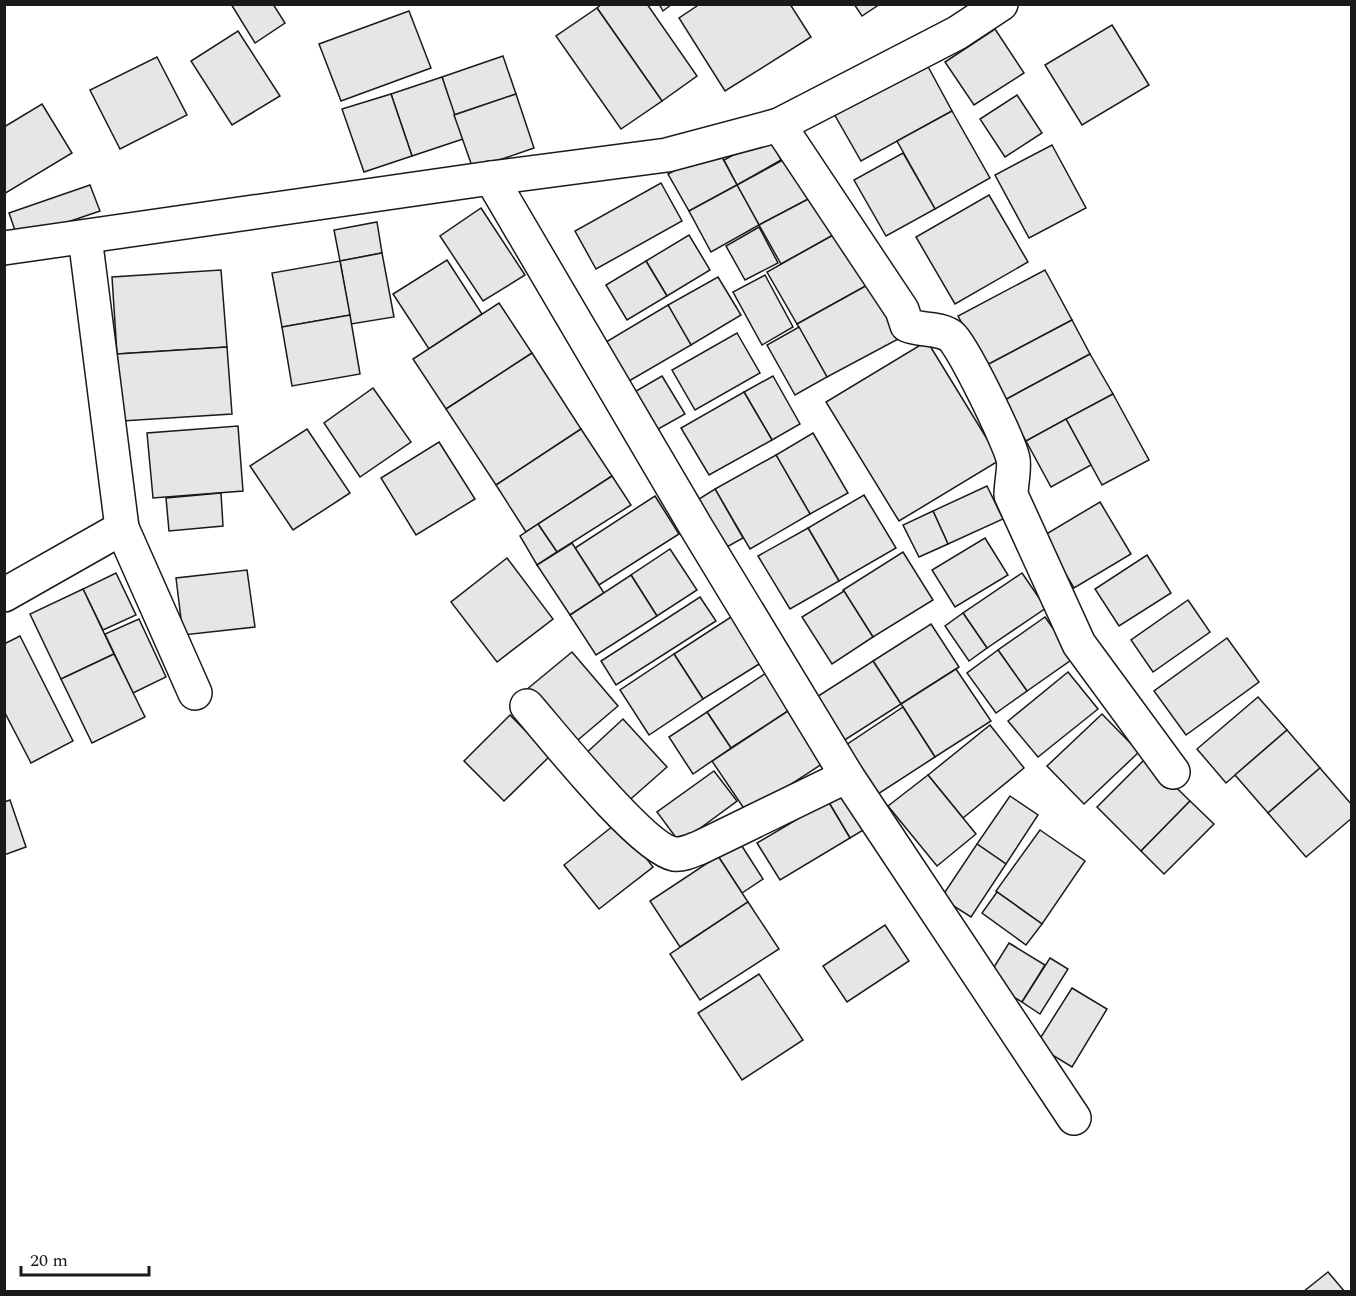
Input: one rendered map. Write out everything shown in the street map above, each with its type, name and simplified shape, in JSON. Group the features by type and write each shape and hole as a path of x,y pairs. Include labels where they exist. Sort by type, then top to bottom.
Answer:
{"street":[{"path":"4,248 667,155 779,125 957,33 1001,4"},
{"path":"779,125 902,310 907,325 917,329 940,330 953,337 963,352 1014,460 1010,481 1011,495 1079,644 1173,772"},
{"path":"491,178 696,527 847,776 1074,1118"},
{"path":"85,237 122,528 195,693"},
{"path":"4,595 122,528"},
{"path":"527,706 624,817 657,846 674,854 686,853 701,847 847,776"}],"building":[{"path":"231,4 273,4 285,23 255,43"},
{"path":"602,4 647,4 697,76 662,101 597,8"},
{"path":"659,4 672,4 663,11"},
{"path":"700,4 790,4 811,37 725,91 679,18"},
{"path":"854,4 880,4 862,16"},
{"path":"597,8 662,101 621,129 556,36"},
{"path":"409,11 431,68 341,101 319,44"},
{"path":"1112,25 1149,85 1082,125 1045,65"},
{"path":"995,29 1024,73 974,105 945,62"},
{"path":"238,31 280,96 232,125 191,61"},
{"path":"503,56 516,94 454,115 442,77"},
{"path":"157,57 187,115 120,149 90,90"},
{"path":"925,61 952,111 861,161 833,112"},
{"path":"442,77 463,139 412,156 391,94"},
{"path":"391,94 412,156 364,172 342,109"},
{"path":"516,94 534,148 473,169 454,115"},
{"path":"1017,95 1042,133 1005,157 980,119"},
{"path":"42,104 72,153 4,194 4,127"},
{"path":"952,111 990,178 935,209 897,141"},
{"path":"768,136 781,160 737,185 724,160"},
{"path":"1052,145 1086,208 1029,238 995,175"},
{"path":"717,148 737,185 689,211 668,174"},
{"path":"903,153 935,209 886,236 854,180"},
{"path":"792,155 814,196 759,225 737,185"},
{"path":"661,183 682,221 596,269 575,231"},
{"path":"90,185 100,211 18,239 9,213"},
{"path":"737,185 759,225 711,252 689,211"},
{"path":"989,195 1028,262 955,304 916,237"},
{"path":"814,196 835,234 781,264 759,225"},
{"path":"481,208 525,275 483,301 440,236"},
{"path":"377,222 382,253 340,261 334,230"},
{"path":"759,227 778,263 745,280 726,246"},
{"path":"835,234 871,283 797,324 767,272"},
{"path":"689,235 710,270 667,296 646,261"},
{"path":"382,253 394,317 351,324 340,261"},
{"path":"447,260 482,314 429,349 393,294"},
{"path":"340,261 350,315 282,327 272,273"},
{"path":"646,261 667,296 627,320 606,285"},
{"path":"221,270 227,347 117,354 112,277"},
{"path":"1045,270 1072,320 985,366 958,316"},
{"path":"765,275 793,327 762,345 733,292"},
{"path":"718,277 741,315 691,345 668,305"},
{"path":"871,283 902,337 827,377 797,324"},
{"path":"499,303 532,353 446,409 413,359"},
{"path":"668,305 691,345 624,384 601,345"},
{"path":"350,315 360,374 292,386 282,327"},
{"path":"1072,320 1090,354 1003,401 985,366"},
{"path":"799,327 827,377 795,395 767,345"},
{"path":"737,333 760,373 695,410 672,370"},
{"path":"927,341 1000,460 899,521 826,402"},
{"path":"227,347 232,414 122,421 117,354"},
{"path":"532,353 581,429 496,485 446,409"},
{"path":"1090,354 1113,394 1026,441 1003,401"},
{"path":"662,376 685,414 653,432 631,394"},
{"path":"773,376 800,424 772,440 744,392"},
{"path":"373,388 411,442 360,477 324,423"},
{"path":"744,392 772,440 709,475 681,428"},
{"path":"1113,394 1149,460 1102,485 1066,419"},
{"path":"1066,419 1091,465 1051,487 1026,441"},
{"path":"238,426 243,491 153,498 147,433"},
{"path":"307,429 350,493 293,530 250,466"},
{"path":"581,429 612,476 526,532 496,485"},
{"path":"813,433 848,493 810,514 776,455"},
{"path":"439,442 475,499 416,535 381,478"},
{"path":"776,455 810,514 750,549 715,489"},
{"path":"612,476 631,505 557,552 538,524"},
{"path":"987,486 1003,519 948,544 933,511"},
{"path":"715,489 743,538 718,552 691,504"},
{"path":"221,493 223,526 169,531 166,498"},
{"path":"864,495 896,548 839,581 808,528"},
{"path":"655,496 679,534 599,585 575,548"},
{"path":"1100,502 1131,554 1074,588 1043,536"},
{"path":"933,511 948,544 919,557 903,525"},
{"path":"538,524 557,552 537,565 520,536"},
{"path":"808,528 839,581 790,609 758,556"},
{"path":"985,538 1008,575 955,607 932,570"},
{"path":"572,543 604,593 570,615 537,565"},
{"path":"670,549 697,590 657,616 631,575"},
{"path":"903,552 933,600 873,637 843,590"},
{"path":"1147,555 1171,593 1119,626 1095,589"},
{"path":"507,558 553,619 497,662 451,602"},
{"path":"247,570 255,627 183,635 176,578"},
{"path":"116,573 136,615 103,630 83,589"},
{"path":"1022,573 1046,608 987,648 963,613"},
{"path":"631,575 657,616 596,655 570,615"},
{"path":"83,589 114,654 61,679 30,614"},
{"path":"844,591 873,637 832,664 802,617"},
{"path":"700,597 716,621 616,685 601,661"},
{"path":"1188,600 1210,632 1153,672 1131,640"},
{"path":"963,613 987,648 969,661 945,626"},
{"path":"734,615 764,661 703,699 674,654"},
{"path":"1045,617 1074,658 1027,691 998,650"},
{"path":"139,619 166,677 133,693 105,634"},
{"path":"931,624 959,667 901,704 873,661"},
{"path":"20,636 73,741 31,763 4,711 4,644"},
{"path":"1227,638 1259,682 1186,735 1154,691"},
{"path":"998,650 1027,691 996,713 967,673"},
{"path":"572,652 618,706 572,745 526,690"},
{"path":"114,654 145,717 92,743 61,679"},
{"path":"674,654 703,699 649,735 620,690"},
{"path":"873,661 901,704 840,743 812,700"},
{"path":"956,669 991,721 935,757 901,704"},
{"path":"1068,672 1098,709 1038,757 1008,721"},
{"path":"766,673 791,709 731,748 707,712"},
{"path":"1258,697 1287,730 1226,783 1197,749"},
{"path":"903,707 935,757 878,794 846,745"},
{"path":"791,709 825,762 747,813 712,761"},
{"path":"707,712 731,748 693,774 669,737"},
{"path":"1102,714 1139,752 1084,804 1047,766"},
{"path":"510,715 550,756 504,801 464,761"},
{"path":"623,719 667,767 625,804 582,757"},
{"path":"990,725 1024,768 963,818 928,775"},
{"path":"1287,730 1320,768 1268,813 1235,775"},
{"path":"1146,758 1190,801 1141,851 1097,807"},
{"path":"1320,768 1352,805 1352,818 1306,857 1268,813"},
{"path":"714,771 737,801 680,843 657,812"},
{"path":"928,775 976,834 937,866 888,806"},
{"path":"847,789 870,826 850,838 828,801"},
{"path":"1010,796 1038,815 1006,864 977,844"},
{"path":"10,800 26,847 4,855 4,802"},
{"path":"828,801 850,838 780,880 757,843"},
{"path":"1190,801 1214,824 1164,874 1141,851"},
{"path":"618,822 653,867 599,909 564,865"},
{"path":"1040,830 1085,861 1042,924 996,891"},
{"path":"740,843 763,879 742,893 718,856"},
{"path":"977,844 1006,864 971,917 941,898"},
{"path":"718,856 748,902 680,947 650,901"},
{"path":"997,892 1042,924 1026,945 982,913"},
{"path":"748,902 779,949 700,1000 670,954"},
{"path":"885,925 909,961 847,1002 823,966"},
{"path":"1009,943 1045,965 1022,1002 986,980"},
{"path":"1050,958 1068,969 1040,1014 1022,1002"},
{"path":"759,974 803,1040 742,1080 698,1013"},
{"path":"1072,988 1107,1009 1072,1067 1036,1045"},
{"path":"1328,1272 1345,1292 1303,1292"}]}
